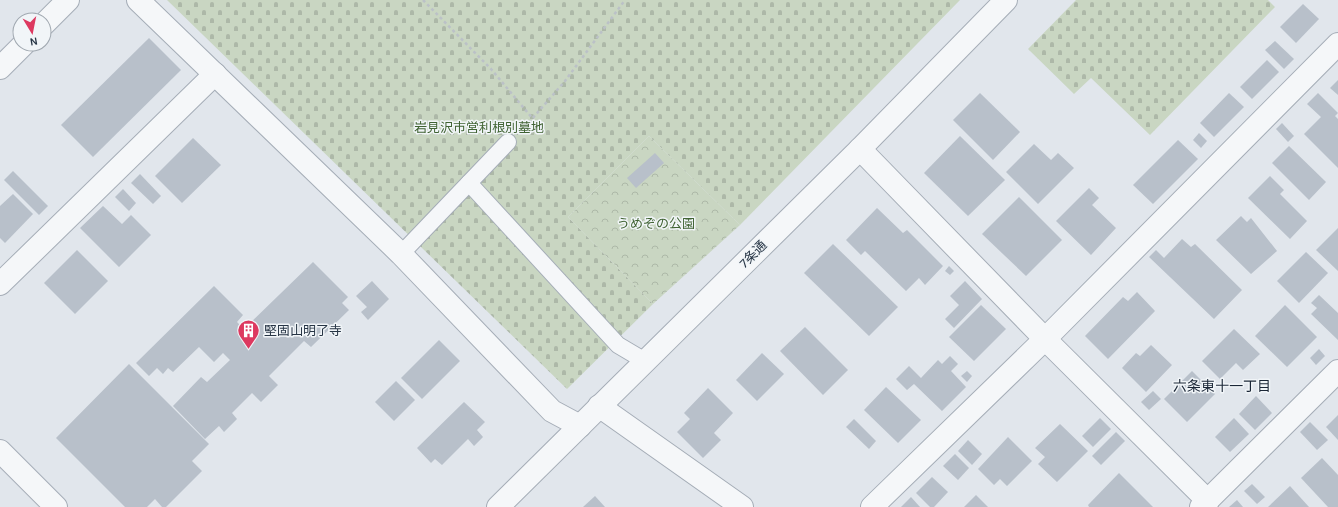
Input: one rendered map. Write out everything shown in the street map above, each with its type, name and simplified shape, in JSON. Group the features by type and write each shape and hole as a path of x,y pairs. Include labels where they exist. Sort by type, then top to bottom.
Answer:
{"street":[{"path":"52,16 68,0"},
{"path":"138,0 401,254 552,410 580,426"},
{"name":"7条通","path":"498,507 860,149 1006,0"},
{"path":"872,507 1046,339 1338,44"},
{"path":"0,68 16,52"},
{"path":"0,284 215,74"},
{"path":"860,149 1205,504 1338,371"},
{"path":"599,406 742,507"},
{"path":"0,451 56,507"}],"lane":[{"path":"401,254 508,142"},
{"path":"469,182 618,345 645,361"}],"path":[{"path":"423,0 491,69 533,119"},
{"path":"508,142 533,119 565,81 625,0"}],"green space":[{"name":"岩見沢市営利根別墓地","path":"167,0 960,0 740,225 649,136 568,217 653,304 567,389"},
{"path":"1076,0 1268,0 1275,7 1150,135 1091,78 1074,94 1028,49"},
{"name":"うめぞの公園","path":"649,136 740,225 653,304 568,217"}],"building":[{"path":"1303,4 1319,19 1296,43 1280,27"},
{"path":"149,38 181,70 93,157 61,125"},
{"path":"1275,41 1294,59 1284,69 1265,50"},
{"path":"1267,60 1279,72 1252,99 1240,87"},
{"path":"1338,80 1338,95 1330,88"},
{"path":"980,93 1020,132 993,160 953,120"},
{"path":"1229,93 1244,107 1214,137 1200,123"},
{"path":"1318,93 1338,113 1335,116 1338,119 1338,168 1304,134 1321,117 1307,104"},
{"path":"1282,123 1294,136 1288,142 1276,129"},
{"path":"1199,133 1207,141 1201,148 1193,140"},
{"path":"960,136 1005,180 968,216 924,173"},
{"path":"193,138 221,165 182,203 155,176"},
{"path":"1178,140 1198,159 1153,204 1133,185"},
{"path":"1034,144 1051,160 1058,153 1074,168 1038,204 1006,172"},
{"path":"1289,146 1326,182 1309,200 1272,163"},
{"path":"655,153 664,163 636,188 627,178"},
{"path":"13,171 48,206 39,215 4,180"},
{"path":"140,174 161,196 153,204 131,183"},
{"path":"1270,176 1284,190 1280,194 1307,221 1290,239 1248,198"},
{"path":"1089,188 1099,198 1092,205 1116,228 1091,255 1056,221"},
{"path":"123,189 136,203 129,211 115,197"},
{"path":"13,194 33,214 5,243 0,238 0,206"},
{"path":"1019,197 1062,240 1026,276 982,234"},
{"path":"103,206 122,224 131,215 151,235 119,267 80,228"},
{"path":"877,208 903,233 907,230 943,266 925,285 919,278 906,291 865,251 861,255 846,240"},
{"path":"1241,216 1247,222 1251,218 1277,251 1251,274 1216,240"},
{"path":"1338,228 1338,271 1316,250"},
{"path":"1182,239 1191,247 1195,244 1242,290 1214,319 1149,257 1156,250 1164,258"},
{"path":"833,244 898,307 869,336 804,273"},
{"path":"77,250 108,281 75,314 44,283"},
{"path":"1306,252 1328,273 1299,303 1277,281"},
{"name":"堅固山明了寺","path":"313,262 348,297 342,303 349,310 311,347 304,341 269,376 278,385 261,402 252,393 232,413 237,419 224,432 219,426 205,439 173,406 201,377 207,382 230,360 223,353 214,362 199,347 173,372 168,368 163,374 157,368 149,376 136,363 214,286 243,315 237,322 244,329"},
{"path":"949,266 954,271 950,275 945,271"},
{"path":"372,281 389,299 368,320 361,312 367,307 356,296"},
{"path":"965,281 982,299 954,328 945,319 959,305 950,296"},
{"path":"1137,292 1155,311 1108,359 1085,336 1123,297 1128,301"},
{"path":"1319,295 1338,313 1338,340 1311,314 1317,308 1311,303"},
{"path":"981,305 1006,329 974,361 949,337"},
{"path":"1285,305 1317,337 1287,367 1255,336"},
{"path":"805,327 848,370 823,395 780,351"},
{"path":"1234,329 1260,354 1243,370 1236,363 1220,379 1202,361"},
{"path":"439,340 460,361 422,399 401,378"},
{"path":"1151,345 1172,365 1146,392 1122,368 1136,353 1140,356"},
{"path":"1319,349 1325,356 1316,365 1310,358"},
{"path":"762,353 784,374 757,401 736,380"},
{"path":"950,356 958,364 951,371 966,387 942,411 914,384 907,390 896,379 909,366 921,378 938,360 942,364"},
{"path":"129,364 209,444 192,461 202,471 166,507 162,507 155,499 147,507 125,507 56,438"},
{"path":"967,371 972,376 967,382 961,376"},
{"path":"1192,371 1215,394 1187,422 1164,399"},
{"path":"396,381 415,400 394,421 375,402"},
{"path":"886,387 921,420 898,443 864,410"},
{"path":"708,388 733,413 714,433 721,440 703,458 677,432 690,419 684,413"},
{"path":"1153,391 1161,399 1149,410 1141,402"},
{"path":"1256,396 1272,413 1255,430 1239,414"},
{"path":"464,402 485,422 477,430 483,437 474,446 468,439 442,465 435,459 431,463 417,448"},
{"path":"1338,415 1338,440 1326,427"},
{"path":"1100,418 1111,429 1093,447 1082,436"},
{"path":"1234,418 1249,434 1230,452 1215,437"},
{"path":"854,419 876,441 869,449 846,427"},
{"path":"1310,422 1328,440 1317,450 1300,432"},
{"path":"1060,424 1088,451 1057,482 1038,464 1045,457 1035,448"},
{"path":"1116,432 1125,441 1101,465 1092,456"},
{"path":"1008,437 1032,461 1007,486 1000,479 994,485 978,469"},
{"path":"968,440 982,454 972,465 958,451"},
{"path":"955,454 969,468 958,480 943,466"},
{"path":"1322,458 1338,475 1338,507 1328,507 1301,478"},
{"path":"1119,473 1153,507 1089,507 1088,505"},
{"path":"932,477 948,492 934,507 930,507 916,493"},
{"path":"1252,484 1265,497 1257,504 1244,491"},
{"path":"1290,486 1309,507 1268,507"},
{"path":"976,495 988,507 964,507"},
{"path":"595,496 605,507 583,507"},
{"path":"911,497 920,507 901,507"},
{"path":"1237,500 1243,507 1229,507"}],"place":[{"name":"堅固山明了寺","path":"249,350"}],"district":[{"name":"六条東十一丁目","path":"1222,386"}]}
